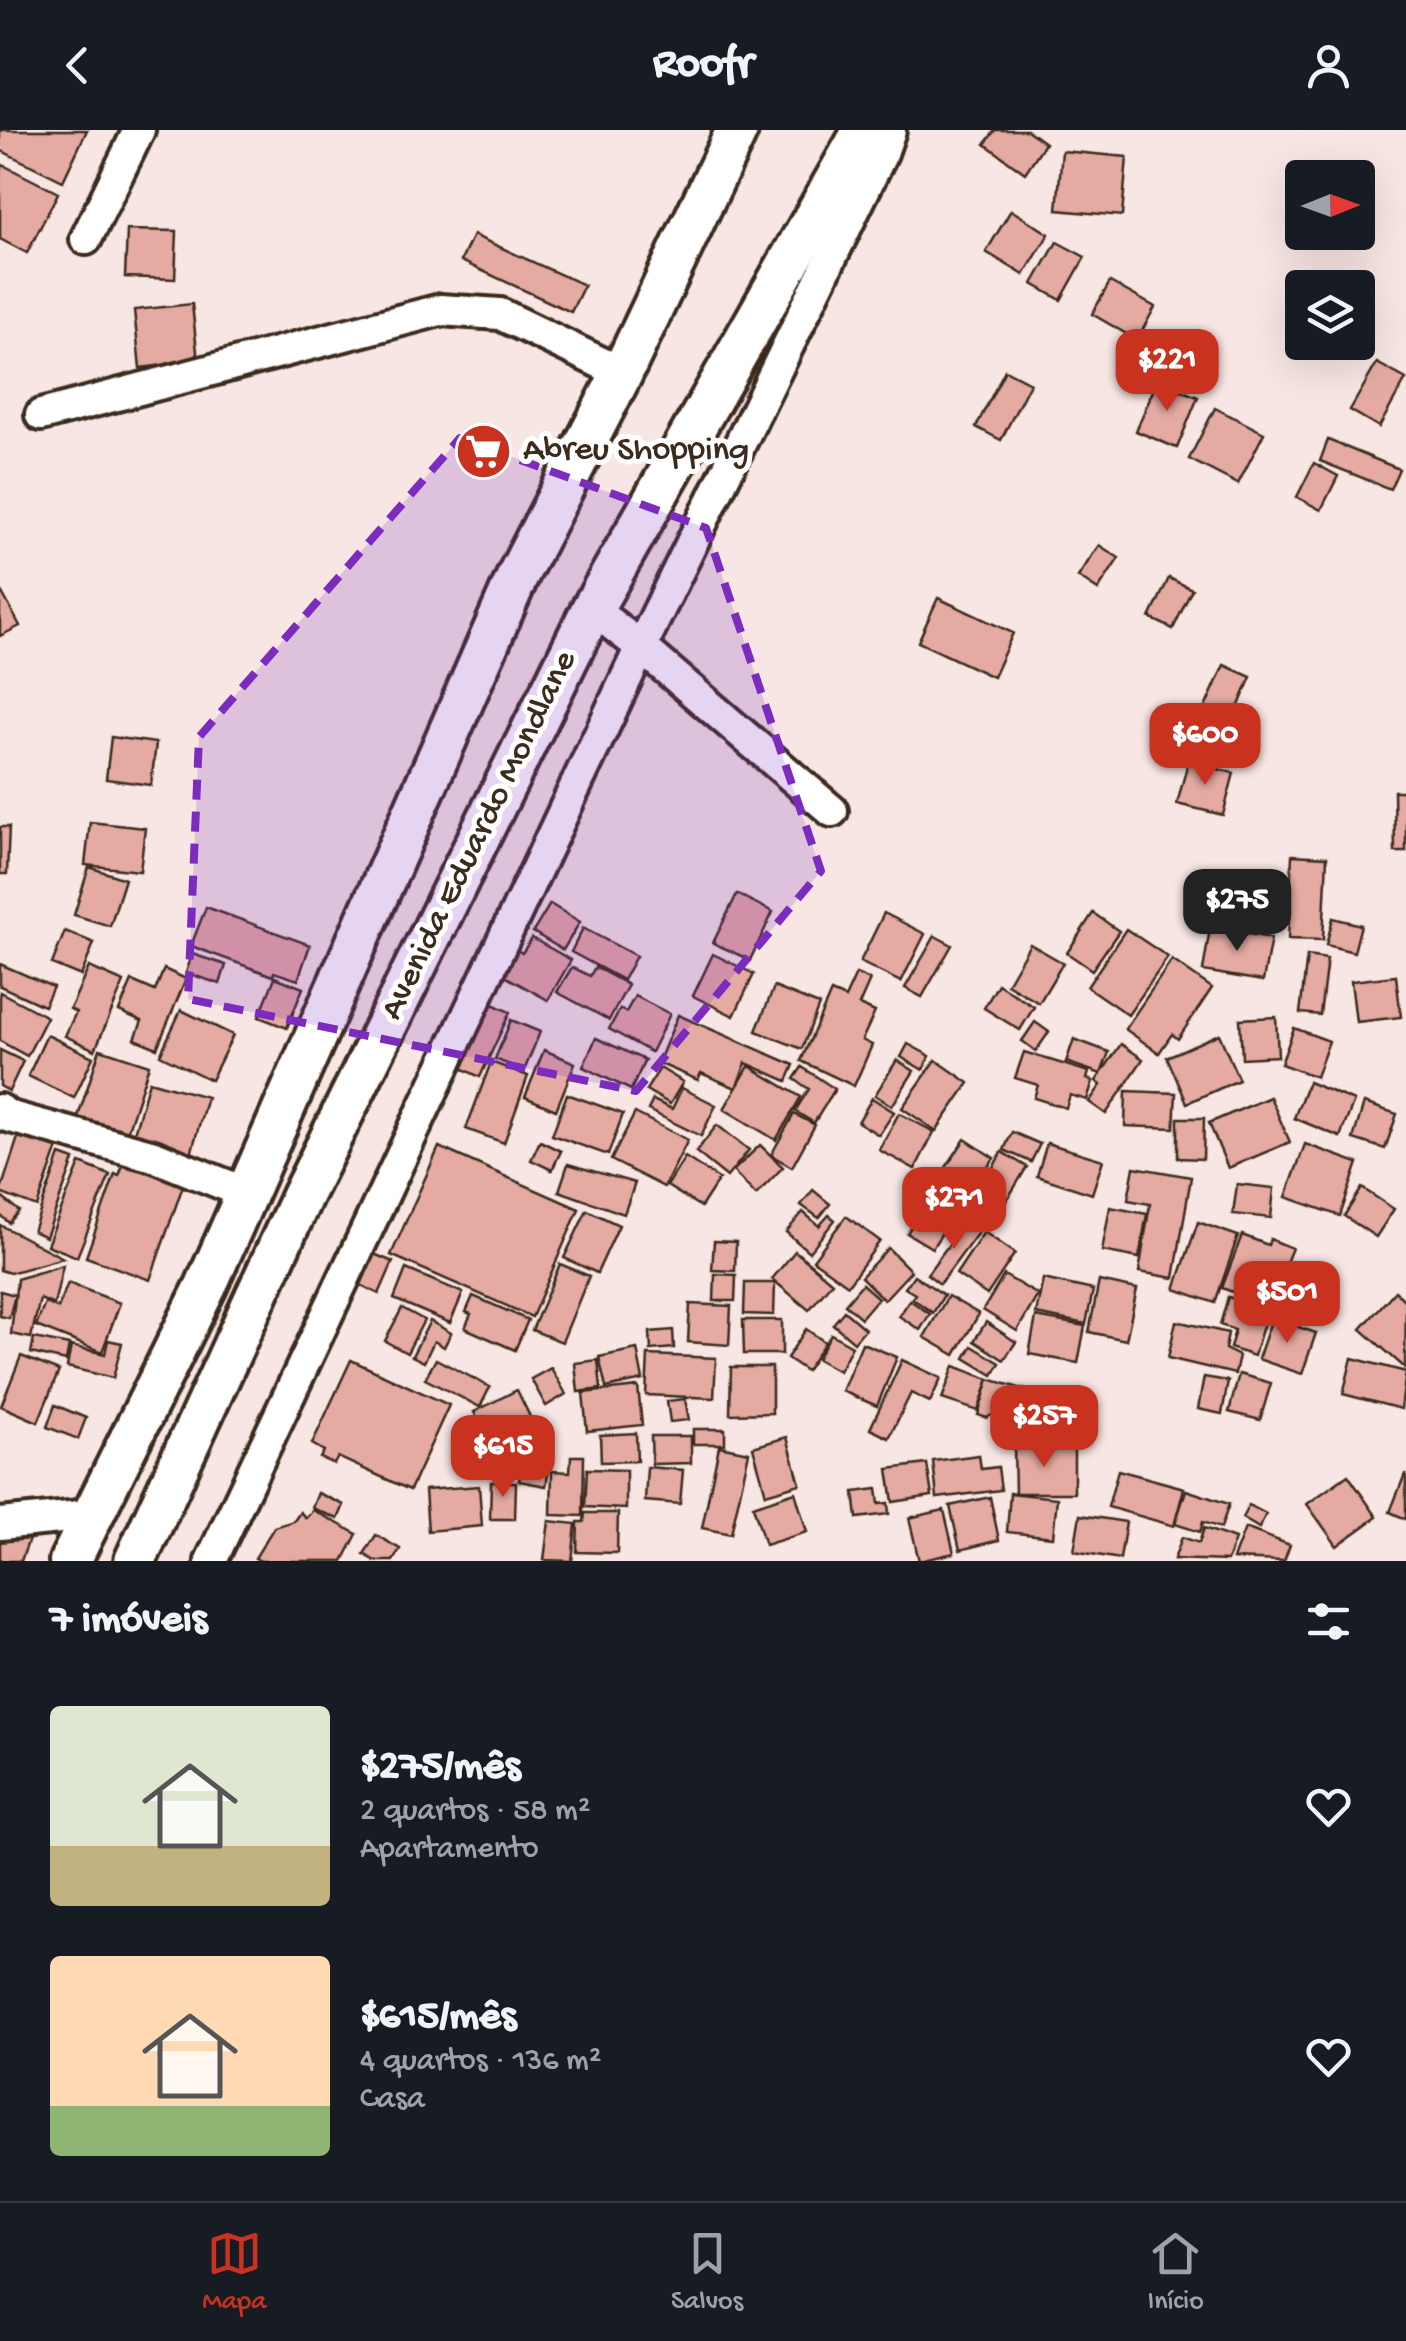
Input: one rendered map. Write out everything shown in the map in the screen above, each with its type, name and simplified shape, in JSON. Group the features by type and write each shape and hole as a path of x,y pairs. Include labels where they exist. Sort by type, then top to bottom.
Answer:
{"main road":[{"name":"Avenida Eduardo Mondlane","path":"70,1561 248,1194 519,573 622,373 737,130"},
{"name":"Avenida Eduardo Mondlane","path":"135,1561 302,1196 592,610 864,130"}],"street":[{"path":"86,239 139,130"},
{"path":"211,1561 890,130"},
{"path":"41,415 440,310 500,314 622,373"},
{"path":"592,610 642,646 832,811"},
{"path":"0,1110 6,1116 154,1156 248,1194"},
{"path":"0,1524 90,1515"}],"highlighted area":[{"path":"460,438 706,528 821,871 636,1091 188,999 199,737"}],"building":[{"path":"0,130 87,130 63,181 0,150"},
{"path":"995,130 1027,130 1045,143 1025,173 985,144"},
{"path":"1062,151 1127,157 1122,216 1057,210"},
{"path":"3,165 58,193 27,253 0,239"},
{"path":"1011,210 1049,234 1024,275 986,252"},
{"path":"127,230 177,231 175,279 125,277"},
{"path":"473,235 584,285 571,312 461,261"},
{"path":"1057,242 1085,257 1061,300 1033,284"},
{"path":"1110,282 1155,307 1137,340 1092,314"},
{"path":"192,304 198,361 140,368 134,310"},
{"path":"1377,363 1406,379 1379,427 1350,410"},
{"path":"1005,370 1030,383 1001,440 976,427"},
{"path":"1157,381 1198,397 1177,448 1136,431"},
{"path":"1215,408 1264,433 1238,484 1189,459"},
{"path":"1328,440 1399,469 1390,489 1320,461"},
{"path":"1314,463 1338,476 1321,510 1297,497"},
{"path":"1099,545 1119,558 1098,590 1078,577"},
{"path":"1169,578 1192,589 1173,629 1150,618"},
{"path":"0,589 20,626 0,636"},
{"path":"938,598 1013,633 993,677 918,642"},
{"path":"1224,665 1251,677 1224,741 1196,728"},
{"path":"111,737 156,743 151,785 106,779"},
{"path":"1188,762 1234,773 1223,815 1177,804"},
{"path":"1394,791 1406,791 1406,852 1395,852"},
{"path":"90,822 145,828 140,871 85,865"},
{"path":"0,827 9,827 7,874 0,874"},
{"path":"1292,855 1327,857 1323,940 1288,939"},
{"path":"89,867 125,879 110,926 74,915"},
{"path":"737,894 773,912 750,960 713,943"},
{"path":"550,904 580,922 563,950 533,932"},
{"path":"206,907 310,945 298,980 274,972 273,976 191,946"},
{"path":"884,913 925,934 901,982 860,962"},
{"path":"1093,913 1119,931 1092,970 1067,953"},
{"path":"1333,918 1361,925 1354,952 1326,945"},
{"path":"583,928 636,956 623,980 571,952"},
{"path":"1210,928 1271,938 1263,981 1203,971"},
{"path":"1126,929 1168,957 1128,1015 1087,987"},
{"path":"65,931 94,943 81,976 52,964"},
{"path":"935,936 952,945 922,997 905,988"},
{"path":"532,938 571,960 548,1000 503,975 517,950 522,953"},
{"path":"1030,944 1063,963 1039,1003 1007,984"},
{"path":"192,954 226,965 220,984 186,973"},
{"path":"713,954 754,974 734,1016 693,996"},
{"path":"1307,956 1327,959 1320,1015 1300,1013"},
{"path":"1172,960 1212,988 1178,1039 1172,1034 1159,1053 1125,1029"},
{"path":"0,964 53,987 44,1006 0,986"},
{"path":"89,967 124,982 95,1050 65,1036 76,1012 70,1009"},
{"path":"572,967 590,976 595,967 628,985 609,1020 557,992"},
{"path":"164,969 186,979 157,1048 135,1039 142,1021 119,1011 132,981 155,991"},
{"path":"856,974 870,980 859,1005 875,1012 862,1040 872,1045 854,1086 801,1061 831,992 845,998"},
{"path":"1396,976 1401,1017 1356,1022 1351,981"},
{"path":"275,977 303,988 287,1028 259,1017"},
{"path":"998,984 1034,1007 1020,1030 984,1008"},
{"path":"774,987 819,1005 802,1049 756,1031"},
{"path":"0,992 47,1017 27,1056 0,1041"},
{"path":"635,996 670,1014 651,1052 609,1029 620,1009 626,1012"},
{"path":"490,1003 510,1012 480,1077 461,1068"},
{"path":"181,1010 233,1035 211,1080 160,1055"},
{"path":"678,1015 794,1065 787,1081 746,1063 736,1088 701,1073 698,1080 658,1063"},
{"path":"1276,1017 1278,1056 1242,1058 1240,1019"},
{"path":"511,1020 540,1032 524,1071 495,1059"},
{"path":"1035,1022 1049,1032 1036,1051 1022,1041"},
{"path":"1294,1028 1329,1041 1316,1077 1281,1064"},
{"path":"1219,1034 1239,1080 1187,1103 1167,1057"},
{"path":"47,1035 93,1057 74,1098 28,1076"},
{"path":"596,1038 645,1060 631,1090 583,1067"},
{"path":"1074,1039 1109,1052 1101,1074 1066,1062"},
{"path":"908,1044 930,1056 923,1070 901,1057"},
{"path":"1121,1044 1143,1059 1106,1114 1089,1102 1101,1085 1096,1081"},
{"path":"100,1049 149,1065 125,1139 76,1123"},
{"path":"0,1050 23,1061 9,1091 0,1086"},
{"path":"544,1050 575,1063 556,1110 525,1097"},
{"path":"1024,1052 1089,1072 1087,1079 1093,1081 1087,1100 1070,1095 1066,1108 1034,1098 1038,1085 1015,1078"},
{"path":"897,1060 914,1071 892,1106 875,1095"},
{"path":"936,1060 969,1083 936,1131 902,1108"},
{"path":"491,1062 528,1076 504,1143 466,1129"},
{"path":"749,1066 801,1097 776,1140 724,1109"},
{"path":"802,1067 835,1089 814,1123 795,1111 809,1089 794,1079"},
{"path":"660,1068 683,1082 670,1104 646,1090"},
{"path":"149,1081 207,1097 189,1161 131,1144"},
{"path":"1308,1082 1354,1101 1340,1137 1294,1118"},
{"path":"682,1088 716,1105 701,1136 648,1110 653,1100 672,1109"},
{"path":"1126,1091 1176,1093 1174,1128 1125,1126"},
{"path":"567,1094 623,1114 608,1155 552,1135"},
{"path":"1270,1097 1290,1142 1228,1168 1209,1123"},
{"path":"872,1098 894,1112 879,1135 858,1122"},
{"path":"1364,1103 1397,1114 1385,1149 1353,1139"},
{"path":"635,1113 688,1140 664,1187 611,1160"},
{"path":"899,1113 934,1132 915,1169 879,1150"},
{"path":"794,1114 815,1125 792,1167 771,1155"},
{"path":"1178,1118 1204,1118 1203,1159 1178,1158"},
{"path":"22,1125 61,1139 37,1207 0,1193"},
{"path":"717,1125 749,1150 727,1177 696,1152"},
{"path":"1012,1132 1040,1144 1031,1162 1004,1150"},
{"path":"965,1139 994,1158 971,1191 943,1172"},
{"path":"540,1141 561,1151 552,1170 531,1160"},
{"path":"1047,1143 1103,1160 1092,1194 1037,1176"},
{"path":"1305,1144 1358,1163 1340,1216 1286,1197"},
{"path":"760,1145 783,1167 756,1195 733,1171"},
{"path":"439,1147 579,1209 532,1317 391,1255"},
{"path":"1002,1152 1027,1167 1005,1203 981,1188"},
{"path":"60,1155 74,1160 46,1237 33,1231"},
{"path":"126,1156 186,1177 150,1280 86,1257 115,1174 119,1176"},
{"path":"685,1157 719,1179 701,1207 667,1186"},
{"path":"80,1163 110,1175 77,1257 47,1245"},
{"path":"568,1164 635,1183 624,1214 559,1191"},
{"path":"1134,1167 1191,1177 1174,1278 1139,1272 1150,1204 1128,1200"},
{"path":"1237,1184 1274,1188 1271,1218 1233,1214"},
{"path":"1362,1188 1394,1209 1376,1237 1344,1216"},
{"path":"813,1190 830,1204 819,1218 801,1205"},
{"path":"934,1193 958,1209 932,1248 907,1233"},
{"path":"0,1196 19,1211 9,1223 0,1215"},
{"path":"1110,1207 1147,1214 1139,1258 1102,1251"},
{"path":"587,1210 619,1225 597,1273 564,1258"},
{"path":"803,1212 819,1226 829,1215 835,1220 809,1252 786,1232"},
{"path":"846,1216 880,1241 848,1285 813,1260"},
{"path":"967,1220 980,1230 940,1284 927,1274"},
{"path":"1198,1222 1238,1236 1215,1303 1175,1289"},
{"path":"0,1225 63,1258 10,1273 0,1270"},
{"path":"984,1232 1015,1253 987,1295 956,1274"},
{"path":"1242,1235 1268,1245 1270,1239 1292,1248 1283,1270 1276,1267 1269,1284 1287,1291 1280,1310 1222,1288"},
{"path":"714,1241 736,1242 735,1271 712,1270"},
{"path":"888,1248 911,1271 884,1300 861,1277"},
{"path":"795,1251 832,1282 809,1310 772,1279"},
{"path":"374,1254 393,1262 379,1294 361,1285"},
{"path":"560,1264 589,1276 562,1342 532,1330"},
{"path":"63,1265 54,1305 40,1299 31,1338 11,1334 17,1279"},
{"path":"406,1269 463,1293 450,1323 394,1299"},
{"path":"715,1274 736,1275 735,1301 714,1301"},
{"path":"914,1275 944,1295 933,1313 905,1288"},
{"path":"1004,1275 1038,1295 1017,1331 983,1310"},
{"path":"1043,1279 1093,1290 1086,1324 1036,1314"},
{"path":"1099,1281 1137,1289 1126,1340 1089,1332"},
{"path":"68,1283 120,1303 102,1352 36,1326 45,1303 58,1308"},
{"path":"745,1283 775,1283 774,1315 744,1314"},
{"path":"862,1284 878,1298 861,1318 845,1304"},
{"path":"0,1291 15,1295 9,1318 0,1316"},
{"path":"1395,1291 1406,1302 1405,1368 1361,1329"},
{"path":"473,1296 528,1320 515,1350 465,1328"},
{"path":"948,1296 979,1314 955,1355 924,1337"},
{"path":"1228,1297 1268,1309 1254,1356 1230,1348 1235,1330 1220,1325"},
{"path":"910,1300 930,1314 920,1330 899,1316"},
{"path":"690,1304 731,1306 729,1345 688,1342"},
{"path":"402,1308 424,1320 407,1353 385,1341"},
{"path":"844,1311 865,1329 854,1342 833,1324"},
{"path":"1036,1317 1085,1326 1078,1363 1029,1354"},
{"path":"1272,1318 1316,1333 1302,1374 1258,1359"},
{"path":"743,1320 782,1320 782,1354 744,1354"},
{"path":"430,1321 451,1333 444,1347 434,1341 424,1362 412,1356"},
{"path":"1176,1321 1228,1333 1225,1349 1239,1356 1235,1374 1168,1358"},
{"path":"986,1322 1016,1342 1004,1360 974,1341"},
{"path":"806,1329 825,1342 806,1371 787,1358"},
{"path":"673,1330 674,1348 651,1350 650,1332"},
{"path":"831,1334 852,1346 839,1371 817,1359"},
{"path":"34,1338 69,1345 66,1361 31,1353"},
{"path":"108,1340 122,1343 113,1378 67,1367 71,1346 105,1354"},
{"path":"862,1343 897,1357 877,1406 842,1391"},
{"path":"972,1346 1000,1363 993,1375 965,1358"},
{"path":"637,1349 643,1380 606,1388 599,1357"},
{"path":"648,1355 716,1358 714,1398 646,1395"},
{"path":"21,1356 59,1371 38,1422 1,1406"},
{"path":"1352,1358 1406,1372 1401,1409 1343,1394"},
{"path":"436,1359 490,1387 480,1407 425,1379"},
{"path":"351,1360 449,1405 410,1490 338,1457 334,1464 320,1458 324,1451 312,1444"},
{"path":"598,1360 601,1389 578,1392 575,1363"},
{"path":"902,1360 941,1378 930,1402 911,1393 889,1438 870,1429"},
{"path":"954,1366 989,1379 978,1411 942,1399"},
{"path":"731,1367 772,1367 772,1413 730,1414"},
{"path":"551,1368 566,1394 546,1406 531,1379"},
{"path":"1239,1374 1271,1383 1260,1420 1229,1412"},
{"path":"1204,1377 1228,1381 1222,1414 1198,1409"},
{"path":"989,1379 1030,1391 987,1418 978,1415"},
{"path":"638,1387 642,1425 587,1431 583,1393"},
{"path":"517,1390 532,1421 489,1442 474,1412"},
{"path":"685,1399 689,1420 670,1422 667,1401"},
{"path":"55,1405 86,1418 78,1439 47,1427"},
{"path":"693,1429 725,1429 725,1444 693,1444"},
{"path":"636,1433 637,1461 601,1462 600,1435"},
{"path":"651,1436 691,1436 691,1463 652,1464"},
{"path":"787,1437 800,1484 766,1494 753,1447"},
{"path":"526,1442 553,1447 546,1486 519,1481"},
{"path":"719,1446 749,1452 731,1534 702,1528"},
{"path":"1014,1447 1074,1447 1074,1493 1015,1493"},
{"path":"979,1455 981,1469 998,1467 1001,1490 937,1498 933,1461"},
{"path":"571,1456 584,1456 583,1516 551,1515 552,1471 570,1472"},
{"path":"927,1464 932,1496 893,1502 888,1469"},
{"path":"647,1467 683,1470 680,1504 645,1501"},
{"path":"587,1469 626,1470 626,1509 585,1507"},
{"path":"1118,1470 1184,1488 1174,1526 1108,1507"},
{"path":"1406,1474 1406,1519 1390,1512"},
{"path":"1348,1475 1377,1517 1337,1546 1307,1504"},
{"path":"491,1482 516,1482 515,1519 490,1519"},
{"path":"479,1486 482,1526 428,1531 425,1490"},
{"path":"877,1489 879,1504 888,1503 889,1514 857,1518 854,1492"},
{"path":"1186,1490 1229,1504 1221,1528 1203,1522 1200,1532 1175,1524"},
{"path":"795,1492 807,1532 765,1545 753,1506"},
{"path":"318,1493 344,1505 338,1519 312,1508"},
{"path":"1010,1493 1057,1498 1053,1537 1007,1532"},
{"path":"990,1497 999,1540 960,1550 950,1506"},
{"path":"1249,1505 1266,1514 1259,1528 1242,1518"},
{"path":"313,1510 357,1534 343,1561 255,1558 274,1527 294,1521 300,1512 306,1518"},
{"path":"944,1510 954,1553 919,1561 909,1518"},
{"path":"585,1513 618,1513 617,1553 577,1552 578,1522 584,1522"},
{"path":"1080,1515 1126,1522 1120,1559 1074,1551"},
{"path":"549,1521 576,1524 572,1561 544,1560"},
{"path":"1204,1528 1235,1539 1227,1561 1174,1559 1182,1537 1199,1543"},
{"path":"1245,1528 1290,1545 1284,1561 1233,1559"},
{"path":"32,1531 21,1561 0,1561 0,1535"},
{"path":"376,1535 400,1549 393,1561 375,1561 364,1554"}],"place":[{"name":"Abreu Shopping","path":"484,451"}]}
